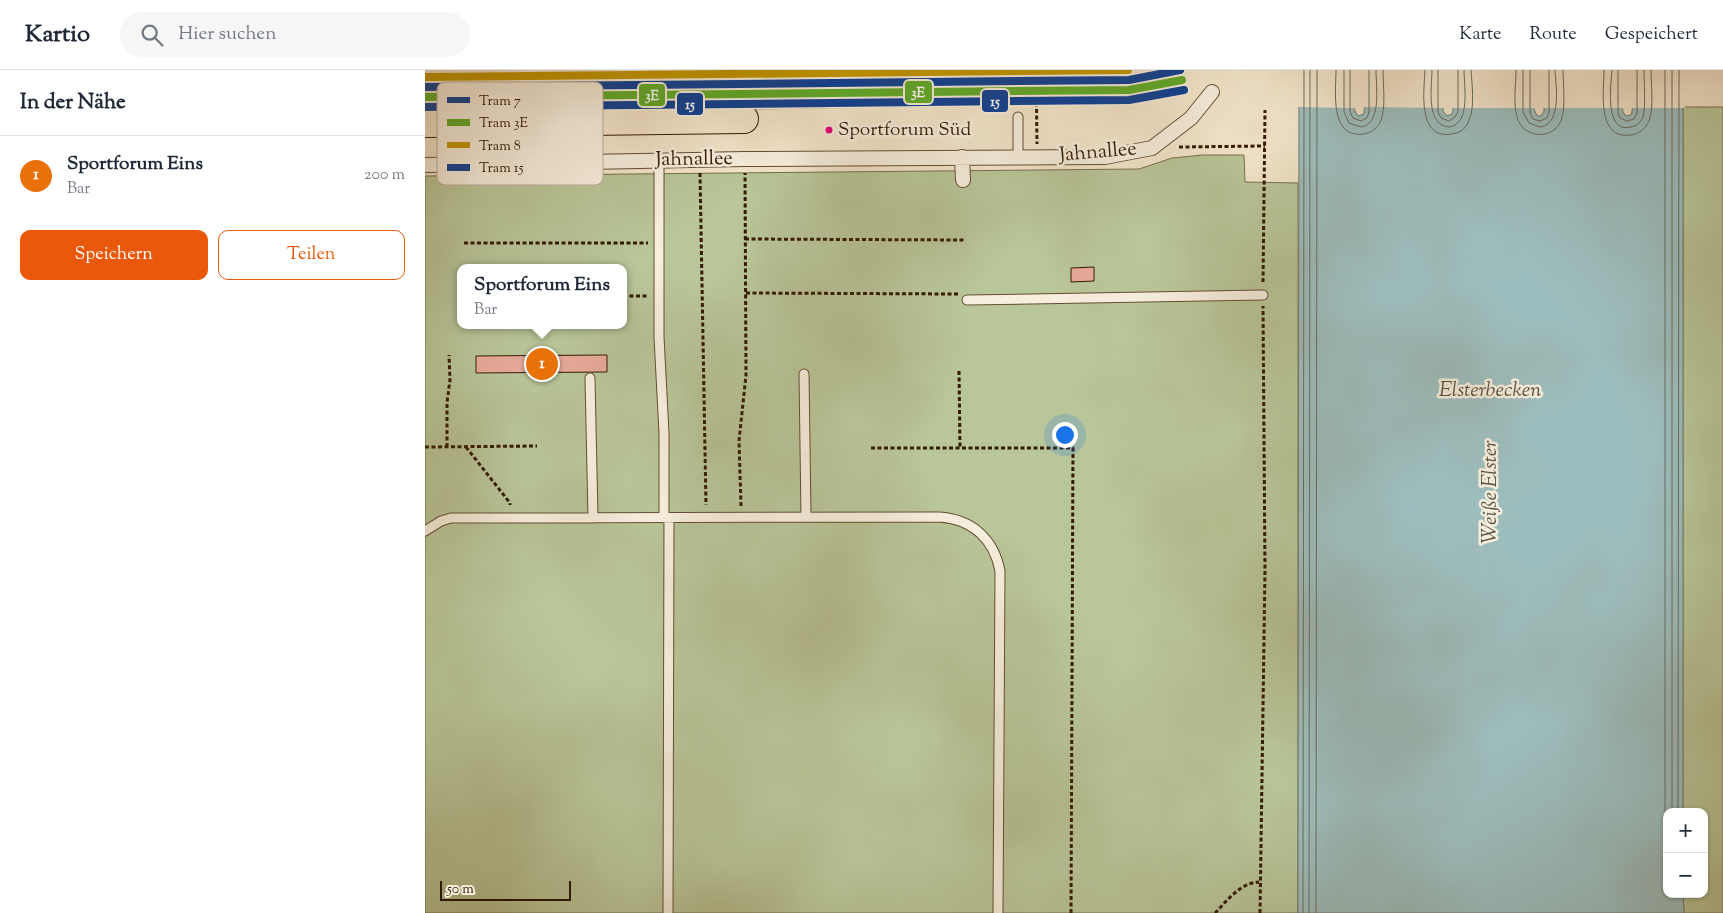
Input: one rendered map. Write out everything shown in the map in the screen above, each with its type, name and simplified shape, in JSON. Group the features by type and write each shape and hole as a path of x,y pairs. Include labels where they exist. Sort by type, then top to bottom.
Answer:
{"main road":[{"name":"Jahnallee","path":"603,120 744,119"}],"street":[{"name":"Jahnallee","path":"603,162 1105,157 1151,148 1191,118 1212,92"},
{"path":"962,158 963,180"}],"lane":[{"path":"1018,117 1018,157"},
{"path":"659,161 659,337 667,518 668,913"},
{"path":"967,297 1263,295"},
{"path":"804,374 806,518"},
{"path":"590,378 593,518"},
{"path":"425,532 441,521 451,518 951,518 962,521 981,533 994,550 1000,571 998,913"}],"path":[{"path":"1036,70 1037,157"},
{"path":"1260,913 1265,570 1263,295 1265,110"},
{"path":"1203,147 1265,146"},
{"path":"700,160 706,518"},
{"path":"741,518 739,441 746,374 745,181"},
{"path":"745,239 965,240"},
{"path":"464,243 659,243"},
{"path":"746,293 967,297"},
{"path":"627,296 659,296"},
{"path":"447,446 447,402 450,380 449,355"},
{"path":"959,371 960,448"},
{"path":"465,446 510,503"},
{"path":"425,447 537,446"},
{"path":"871,448 1073,448 1071,913"},
{"path":"1215,913 1234,893 1248,883 1259,882"}],"green space":[{"path":"1180,83 1165,94 1153,98 1110,103 755,109 755,99 1020,97 1020,85"},
{"path":"700,88 729,90 730,110 603,111 603,92 699,91"},
{"path":"425,94 437,94 437,113 425,113"},
{"path":"1683,107 1723,107 1723,913 1684,913 1683,898 1708,898 1708,808 1683,808"},
{"path":"1203,155 1244,155 1245,182 1298,183 1298,913 425,913 425,176 437,176 437,185 603,185 603,174 1139,169 1172,158"}],"water":[{"name":"Elsterbecken","path":"1299,70 1355,70 1355,111 1358,116 1364,114 1365,70 1443,70 1443,111 1447,116 1452,114 1453,111 1453,70 1535,70 1535,112 1538,116 1541,116 1544,111 1544,70 1623,70 1623,112 1626,116 1631,115 1632,112 1632,70 1683,107 1683,808 1663,808 1663,898 1683,898 1684,913 1298,913"}],"pier":[{"path":"1296,70 1357,70 1357,111 1355,108 1296,107"},
{"path":"1362,70 1446,70 1446,111 1444,111 1444,108 1364,107 1362,111"},
{"path":"1450,70 1537,70 1537,111 1535,111 1535,108 1452,108 1452,111 1450,111"},
{"path":"1542,70 1625,70 1625,111 1623,108 1543,108 1542,111"},
{"path":"1630,70 1686,70 1685,108 1632,108 1630,111"}],"building":[{"path":"1094,267 1094,281 1071,282 1071,268"},
{"path":"607,355 607,372 476,373 476,356"}],"tram line":[{"name":"8","path":"425,77 1128,70"},
{"name":"7","path":"603,85 1129,80 1180,70"},
{"name":"3E","path":"603,95 1129,90 1182,80"},
{"name":"7","path":"425,87 437,87"},
{"name":"15","path":"603,105 1129,100 1184,90"},
{"name":"3E","path":"425,97 437,97"},
{"name":"15","path":"425,107 437,107"}],"place":[{"name":"Sportforum Süd","path":"829,130"},
{"name":"Sportforum Eins","path":"542,364"}],"water label":[{"name":"Weiße Elster","path":"1491,492"}]}
